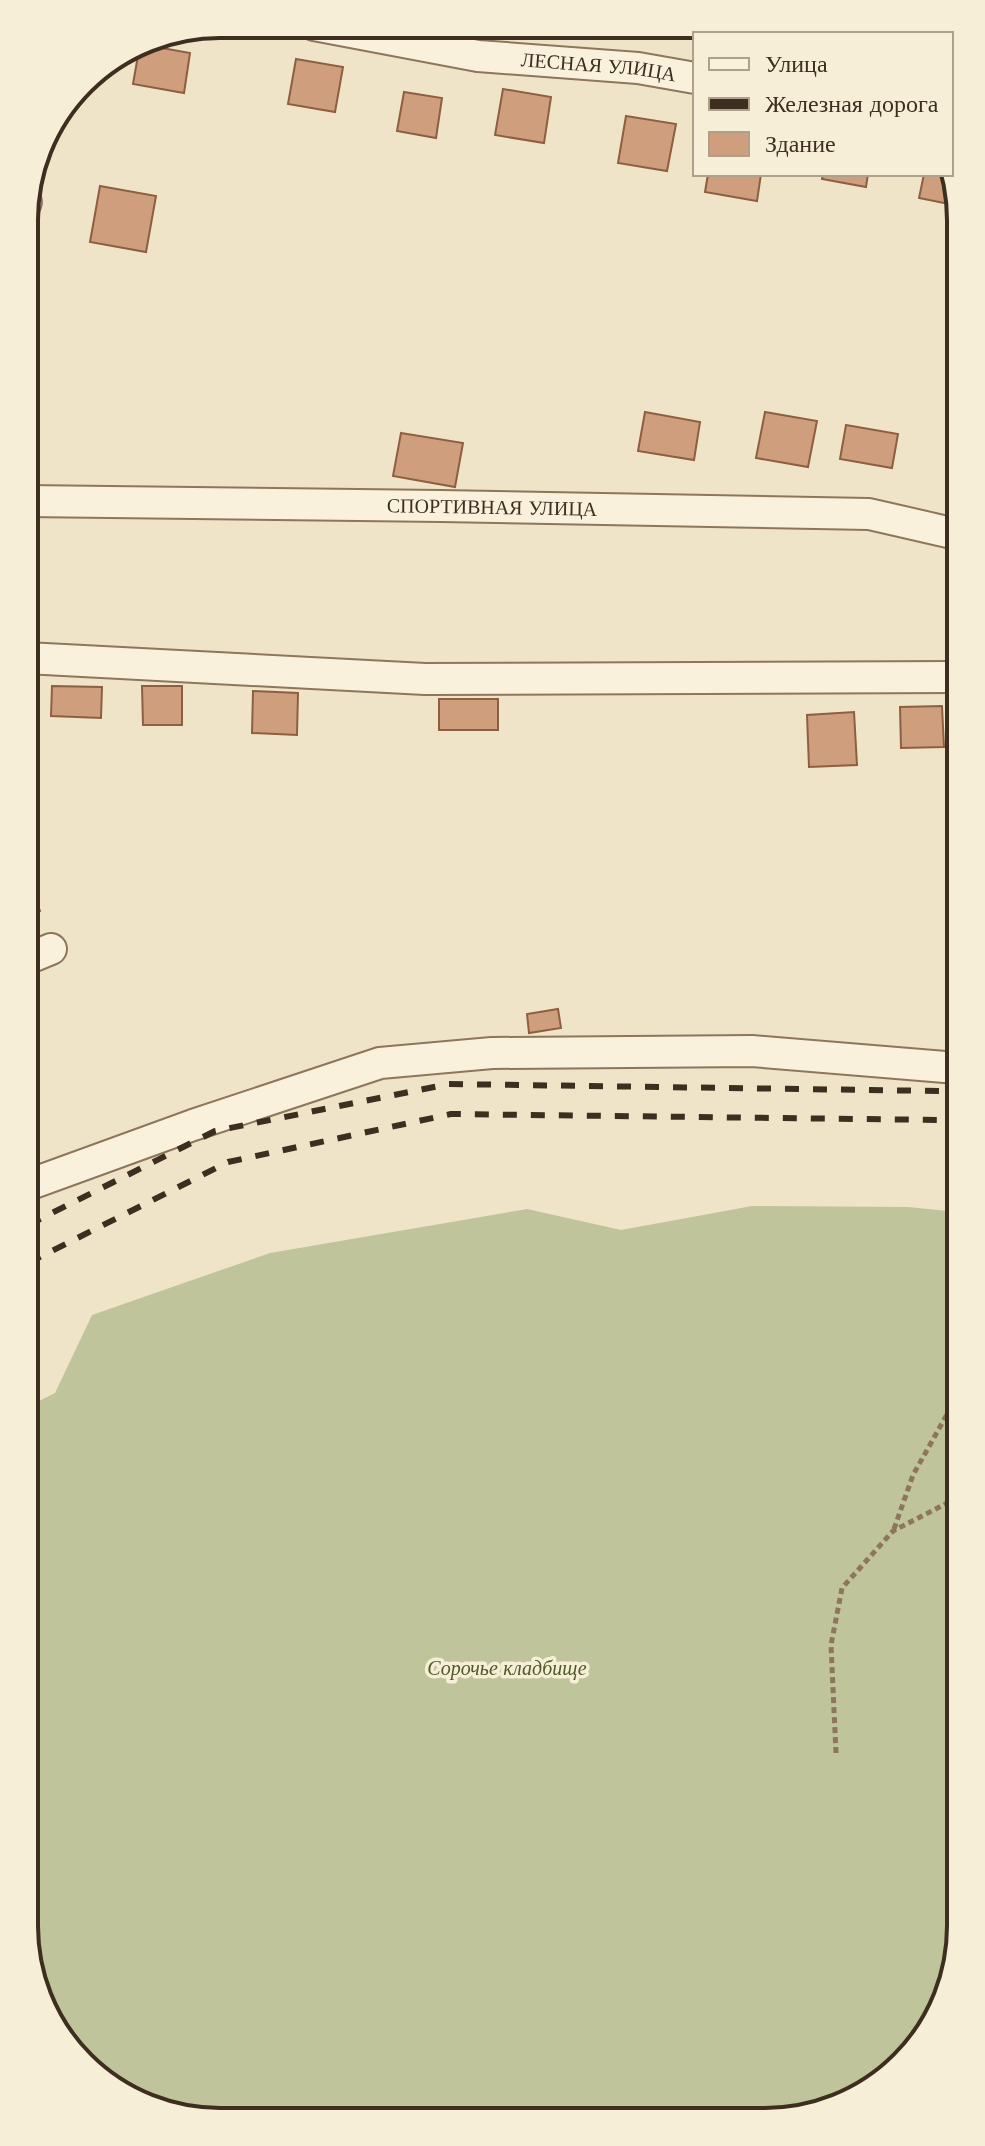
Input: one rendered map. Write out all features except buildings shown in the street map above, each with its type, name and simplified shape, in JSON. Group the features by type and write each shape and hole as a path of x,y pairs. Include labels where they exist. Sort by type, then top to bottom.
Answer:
{"street":[{"name":"ЛЕСНАЯ УЛИЦА","path":"383,38 478,56 638,68 693,78"},
{"name":"СПОРТИВНАЯ УЛИЦА","path":"38,501 869,514 947,532"},
{"path":"38,659 425,679 947,677"},
{"path":"38,1181 193,1125 380,1063 492,1053 752,1051 947,1067"}],"path":[{"path":"893,1531 913,1475 947,1414"},
{"path":"836,1753 831,1645 842,1588 893,1531 947,1503"}],"green space":[{"name":"Сорочье кладбище","path":"752,1206 908,1207 947,1211 947,1938 944,1962 923,2017 894,2055 866,2077 835,2094 789,2106 208,2108 184,2105 139,2089 100,2063 69,2027 52,1996 40,1950 38,1402 55,1393 92,1315 270,1253 527,1209 621,1230"}],"railway":[{"path":"38,1220 215,1131 449,1084 947,1093"},
{"path":"38,1258 228,1162 451,1114 947,1122"}]}
